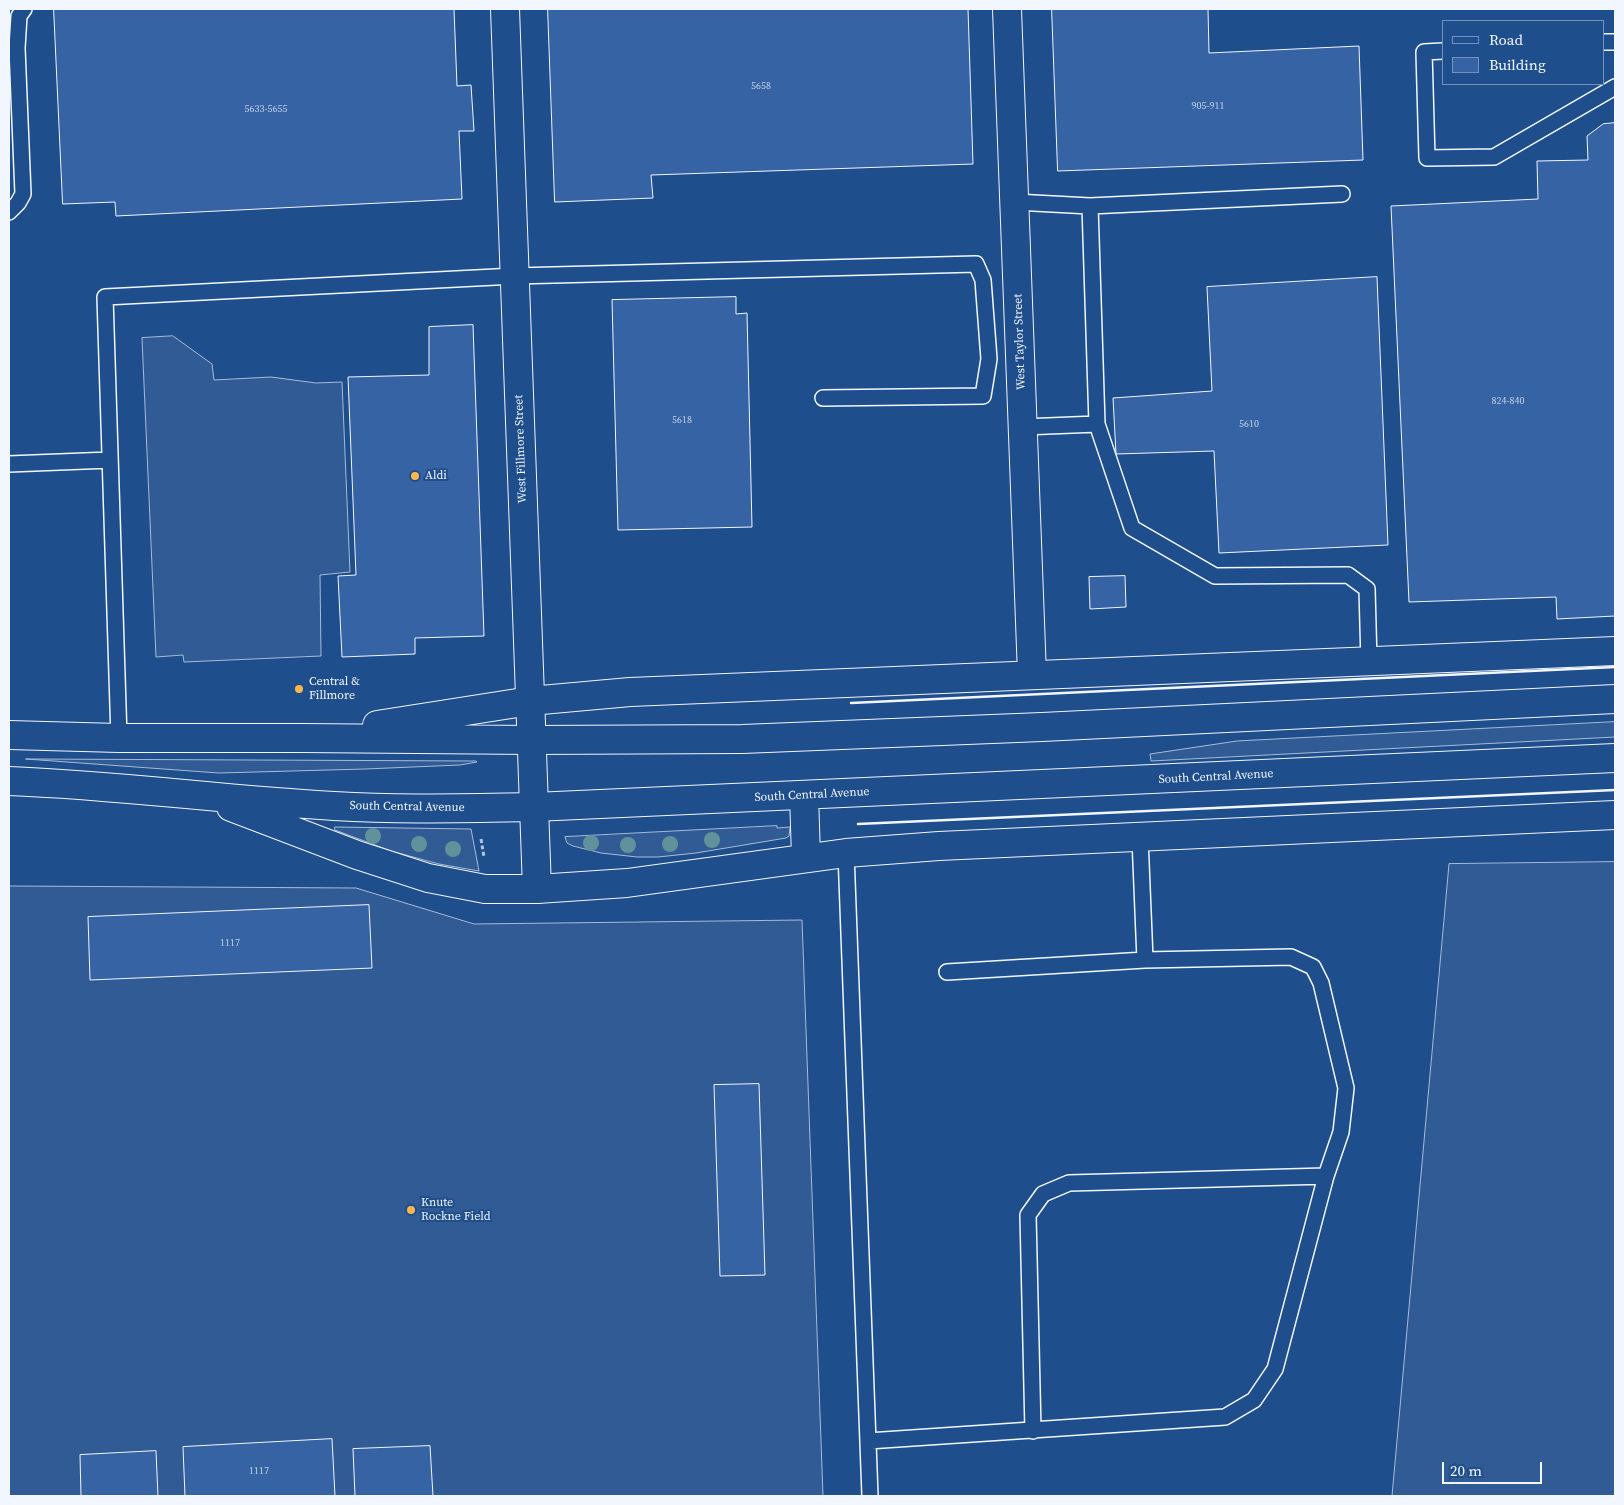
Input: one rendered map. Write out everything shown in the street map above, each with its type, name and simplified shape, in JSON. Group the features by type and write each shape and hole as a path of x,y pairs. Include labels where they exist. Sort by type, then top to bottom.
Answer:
{"main road":[{"name":"West Fillmore Street","path":"505,9 537,889"},
{"name":"West Taylor Street","path":"1007,9 1032,676"},
{"path":"301,738 530,701 649,691 1369,662 1449,656 1615,651"},
{"path":"9,735 119,738 742,739 1615,699"},
{"name":"South Central Avenue","path":"9,781 64,783 204,797 420,809 534,807 1615,758"},
{"path":"804,795 806,858"},
{"path":"204,797 357,854 428,878 485,889 537,889 627,883 846,853 939,846 1615,815"}],"lane":[{"path":"9,212 18,203 23,194 17,48 19,16 24,9"},
{"path":"1442,51 1424,52 1427,158 1494,157 1615,87"},
{"path":"1015,202 1090,206 1342,194"},
{"path":"1090,206 1097,424 1132,528 1215,576 1348,575 1367,589 1369,662"},
{"path":"119,738 105,297 514,276 976,264 983,280 989,359 983,396 823,398"},
{"path":"1023,427 1097,424"},
{"path":"9,464 110,460"},
{"path":"1140,838 1145,960"},
{"path":"846,853 870,1496"},
{"path":"868,1441 1225,1417 1254,1400 1275,1369 1326,1176 1341,1132 1346,1088 1321,983 1313,967 1291,956 1145,960 947,972"},
{"path":"1033,1430 1028,1215 1043,1194 1068,1183 1326,1176"}],"path":[{"path":"481,837 484,864"}],"shaded area":[{"path":"173,336 212,364 214,380 271,377 316,383 342,382 350,572 320,575 321,656 184,662 183,655 156,657 142,338"},
{"path":"1615,722 1615,737 1151,761 1150,754 1237,741"},
{"path":"26,759 477,762 460,765 219,773"},
{"path":"777,826 777,828 790,827 789,836 696,853 658,857 601,853 573,846 567,843 565,837"},
{"path":"335,827 471,829 479,871 439,864 391,851 335,830"},
{"path":"1615,862 1615,1496 1392,1496 1449,864"},
{"name":"Knute Rockne Field","path":"9,886 356,888 474,924 802,920 823,1496 9,1496"}],"building":[{"path":"54,9 454,9 457,86 471,85 474,131 459,131 462,199 116,216 115,202 63,204"},
{"path":"548,9 968,9 973,164 651,175 653,198 555,202"},
{"path":"1052,9 1208,9 1209,53 1359,46 1363,160 1058,171"},
{"path":"1615,123 1615,616 1557,619 1556,597 1409,602 1391,206 1538,199 1537,161 1588,160 1587,136 1603,124"},
{"path":"1377,277 1388,545 1219,553 1214,451 1116,454 1113,398 1212,391 1207,287"},
{"path":"736,297 736,314 747,313 752,527 618,530 612,300"},
{"name":"Aldi","path":"473,325 484,636 415,638 415,654 342,657 338,576 356,575 348,377 429,375 429,327"},
{"path":"1125,576 1126,607 1090,609 1089,577"},
{"path":"369,905 372,968 90,980 88,917"},
{"path":"759,1084 765,1275 720,1276 714,1085"},
{"path":"332,1439 335,1496 185,1496 183,1447"},
{"path":"430,1446 433,1496 355,1496 353,1449"},
{"path":"156,1451 158,1496 81,1496 80,1455"}],"wall":[{"path":"851,703 1615,667"},
{"path":"858,824 1615,790"}],"place":[{"name":"Aldi","path":"415,476"},
{"name":"Central & Fillmore","path":"299,689"},
{"name":"Knute Rockne Field","path":"411,1210"}]}
